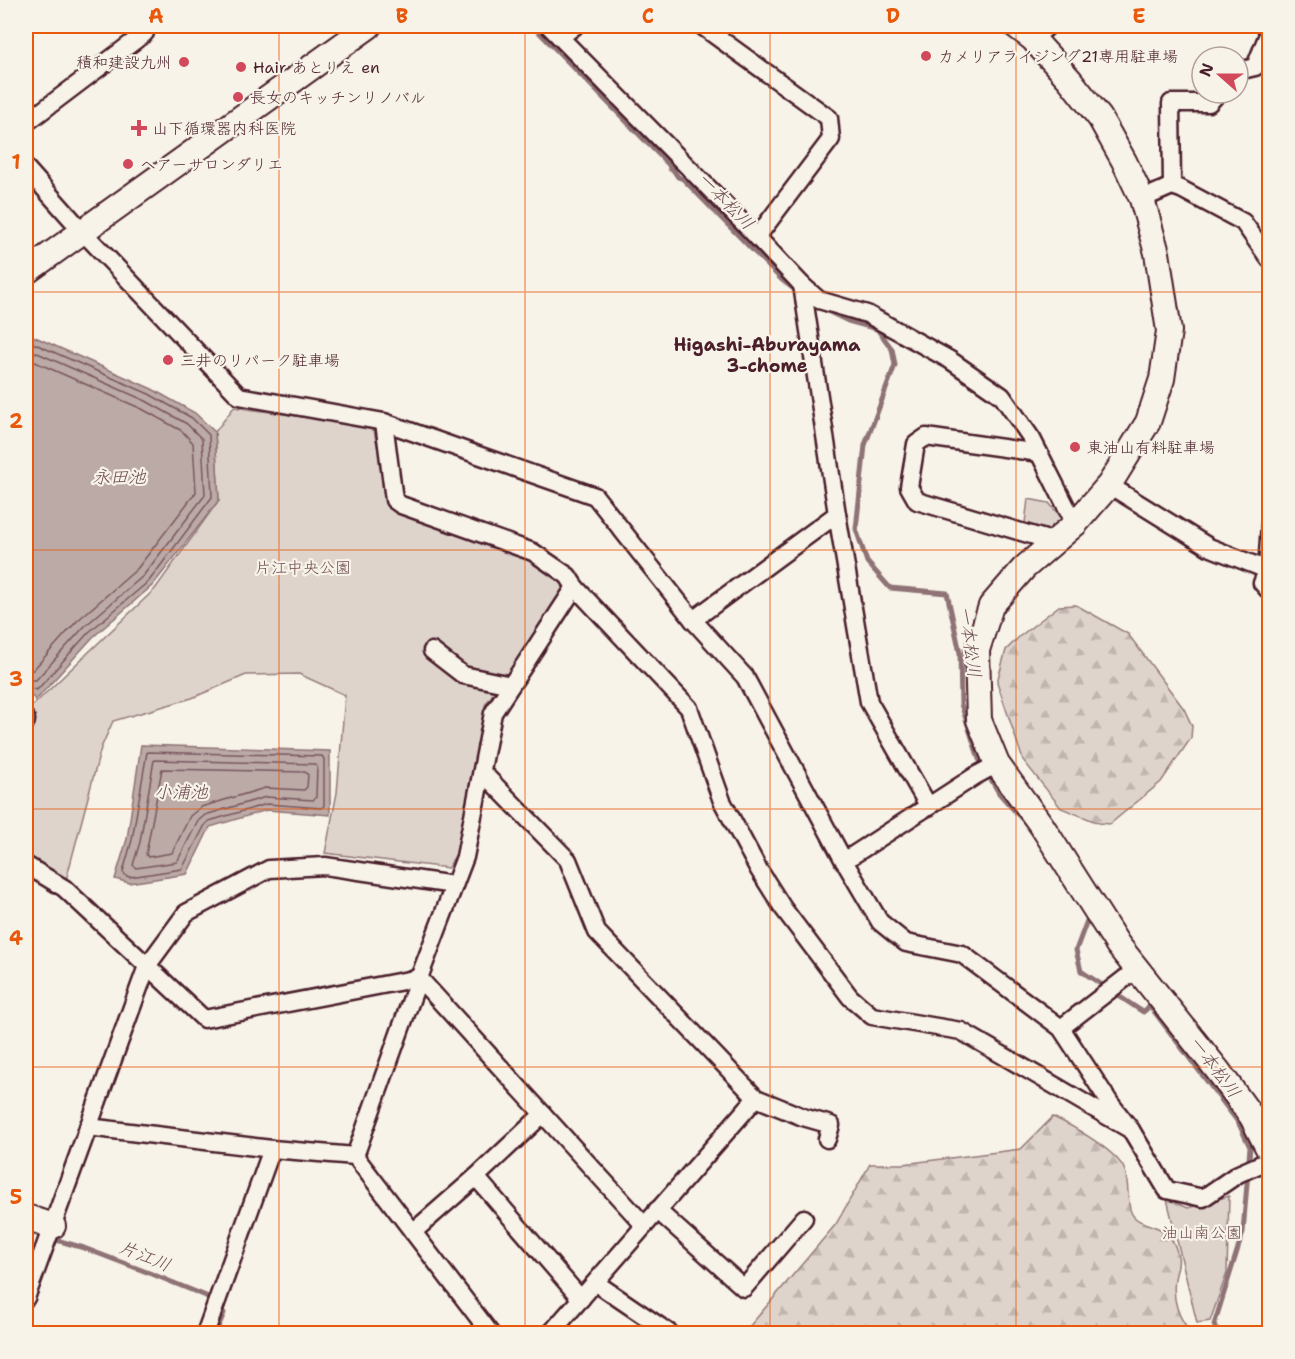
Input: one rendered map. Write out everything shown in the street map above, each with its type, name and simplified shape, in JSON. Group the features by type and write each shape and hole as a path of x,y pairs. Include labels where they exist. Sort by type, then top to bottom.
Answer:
{"street":[{"path":"26,272 369,26"},
{"path":"554,31 575,26"},
{"path":"702,26 830,118 831,139 757,237"},
{"path":"1250,68 1256,67 1269,32 1265,26"},
{"path":"26,123 146,28"},
{"path":"26,168 82,231 239,396 384,422 595,496 693,620 745,677 844,861 880,922 906,943 962,954 1061,1028 1110,1103 1131,1130 1167,1190 1203,1198 1238,1174 1266,1159 1252,1117 1219,1072 1128,976 1118,945 1042,826 996,765 979,720 977,650 992,606 1024,568 1075,524 1109,485 1148,422 1162,379 1169,331 1157,253 1142,199 1100,118 1032,30"},
{"path":"554,31 757,237 802,287 819,300 867,314 950,360 1002,396 1039,453 1075,524"},
{"path":"1172,186 1172,103 1190,103"},
{"path":"1142,199 1172,186"},
{"path":"1172,186 1243,222 1269,260"},
{"path":"802,287 869,702 929,807"},
{"path":"384,422 394,500 401,505 533,552 568,576 575,587 688,708 722,801 759,870 783,908 850,997 872,1016 961,1031 1131,1130"},
{"path":"1039,453 926,437 916,444 909,488 917,501 1055,542"},
{"path":"1109,485 1209,547 1268,571"},
{"path":"693,620 837,514"},
{"path":"1269,523 1268,571 1262,583 1269,592"},
{"path":"355,1156 465,857 493,713 575,587"},
{"path":"432,651 463,675 512,685"},
{"path":"844,861 975,776 996,765"},
{"path":"482,772 568,860 597,932 756,1098 803,1117 831,1125 827,1139"},
{"path":"26,865 63,888 204,1019 419,978"},
{"path":"26,1298 147,966 186,913 269,869 326,866 454,885"},
{"path":"1061,1028 1128,976"},
{"path":"419,978 644,1225"},
{"path":"550,1334 597,1283 644,1225 756,1098"},
{"path":"413,1232 543,1114"},
{"path":"88,1127 272,1149 355,1156 491,1334"},
{"path":"205,1334 272,1149"},
{"path":"476,1177 582,1299"},
{"path":"657,1210 744,1288 797,1220"},
{"path":"26,1217 53,1226"},
{"path":"597,1283 670,1334"}],"green space":[{"name":"片江中央公園","path":"234,407 367,426 374,431 389,499 528,558 564,580 565,593 485,705 459,849 448,868 325,853 337,793 345,695 299,674 246,675 192,698 113,721 101,748 65,884 26,859 26,738 31,725 28,710 155,589 219,500 215,432"},
{"path":"1028,499 1049,503 1065,522 1059,533 1025,523"},
{"path":"1076,605 1128,634 1184,709 1192,726 1191,738 1161,782 1110,824 1099,823 1061,808 1023,760 997,682 1006,650 1020,636 1059,606"},
{"path":"1053,1117 1082,1133 1114,1156 1125,1171 1129,1204 1135,1218 1162,1230 1174,1244 1178,1259 1174,1286 1175,1301 1183,1321 1192,1333 744,1333 836,1224 870,1164 903,1164 1021,1149"},
{"name":"油山南公園","path":"1229,1196 1227,1273 1210,1321 1197,1323 1167,1199 1188,1208"}],"water":[{"name":"永田池","path":"26,333 152,389 195,413 215,432 219,500 153,585 93,637 36,700 26,691"},
{"name":"小浦池","path":"141,745 330,751 330,815 267,810 210,827 187,874 129,883 115,879 127,839"}],"waterway":[{"name":"一本松川","path":"533,26 669,165 670,169 672,168 678,177 683,179 782,280 799,293"},
{"name":"一本松川","path":"819,307 848,321 877,329 892,349 895,365 865,445 856,529 867,562 890,588 947,593 960,653 961,704 979,759 999,793 1030,828"},
{"name":"一本松川","path":"1089,915 1076,950 1081,971 1143,1012 1150,1006 1238,1122 1250,1147 1243,1232 1214,1325 1219,1334"},
{"name":"片江川","path":"26,1231 84,1248 206,1296 224,1313 216,1332 220,1334"}],"place":[{"name":"カメリアライジング21専用駐車場","path":"926,56"},
{"name":"積和建設九州","path":"184,62"},
{"name":"Hair あとりえ en","path":"241,67"},
{"name":"長女のキッチンリノバル","path":"238,97"},
{"name":"山下循環器内科医院","path":"139,128"},
{"name":"ヘアーサロンダリエ","path":"128,164"},
{"name":"三井のリパーク駐車場","path":"168,360"},
{"name":"東油山有料駐車場","path":"1075,447"}],"district":[{"name":"Higashi-Aburayama 3-chome","path":"767,355"}]}
